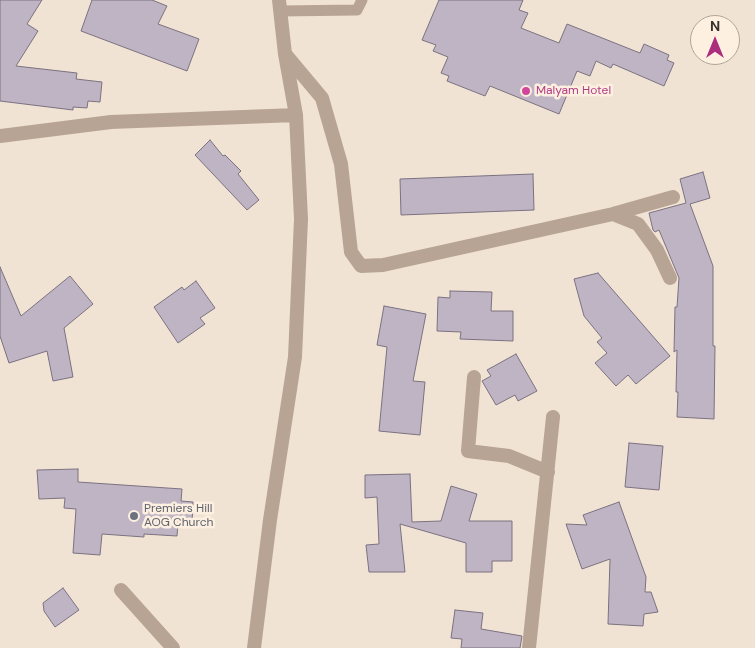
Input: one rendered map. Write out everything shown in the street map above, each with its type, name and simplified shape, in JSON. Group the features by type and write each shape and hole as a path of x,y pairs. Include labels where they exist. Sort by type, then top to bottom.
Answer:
{"street":[{"path":"254,648 270,520 295,357 301,220 296,115 285,54 279,5"},
{"path":"285,54 322,98 341,164 351,252 361,266 383,265 613,214 673,197"},
{"path":"0,136 111,122 296,115"},
{"path":"613,214 638,224 657,250 670,278"},
{"path":"474,377 468,451 510,456 548,472"},
{"path":"529,648 553,417"},
{"path":"121,590 173,648"}],"lane":[{"path":"279,5 357,10 362,0"}],"building":[{"path":"0,0 42,0 27,24 38,31 16,66 77,73 76,79 102,82 100,102 88,101 87,108 73,107 73,110 0,101"},
{"path":"92,0 152,0 167,6 158,24 199,39 187,71 81,31"},
{"path":"439,0 523,0 519,10 528,13 521,28 559,43 567,24 640,53 644,44 669,55 667,60 674,63 664,86 613,64 611,68 596,61 590,76 577,71 559,114 490,86 485,96 447,81 449,76 441,73 448,57 433,51 436,45 422,40"},
{"path":"210,140 223,156 225,155 241,171 238,174 259,200 247,210 195,155"},
{"path":"703,172 710,198 690,204 713,266 714,419 677,417 677,350 674,352 675,307 677,307 679,278 659,230 655,232 653,230 649,213 686,203 680,179"},
{"path":"533,174 534,210 401,215 400,179"},
{"path":"0,267 21,316 70,276 93,304 64,328 73,377 53,381 47,351 9,363 0,336"},
{"path":"598,273 670,356 636,384 628,375 616,386 595,363 607,353 597,342 602,338 584,316 574,279"},
{"path":"196,281 215,308 200,318 205,324 178,343 154,307 182,287 184,290"},
{"path":"450,291 492,292 491,311 513,311 513,341 460,339 461,332 437,331 438,297 450,298"},
{"path":"384,306 426,314 413,381 425,382 420,435 379,431 387,347 377,345"},
{"path":"516,354 537,391 518,401 515,395 496,405 482,381 491,376 487,370"},
{"path":"629,443 663,446 659,490 625,487"},
{"name":"Premiers Hill AOG Church","path":"78,469 78,482 182,489 181,501 193,502 192,524 178,524 177,536 144,534 144,537 102,534 100,555 73,553 76,509 64,508 65,498 39,499 37,470"},
{"path":"410,474 412,522 441,521 451,486 477,494 469,521 512,521 512,561 492,561 492,572 466,572 466,543 400,524 405,572 369,572 366,545 379,544 377,497 365,498 365,475"},
{"path":"619,502 646,577 645,592 651,592 658,612 644,614 643,626 608,624 610,559 582,569 566,524 587,525 583,515"},
{"path":"63,588 79,610 55,627 44,611 43,603"},
{"path":"455,610 483,613 481,629 522,636 520,648 461,648 462,639 451,638"}],"place":[{"name":"Malyam Hotel","path":"526,91"},
{"name":"Premiers Hill AOG Church","path":"134,516"}]}
